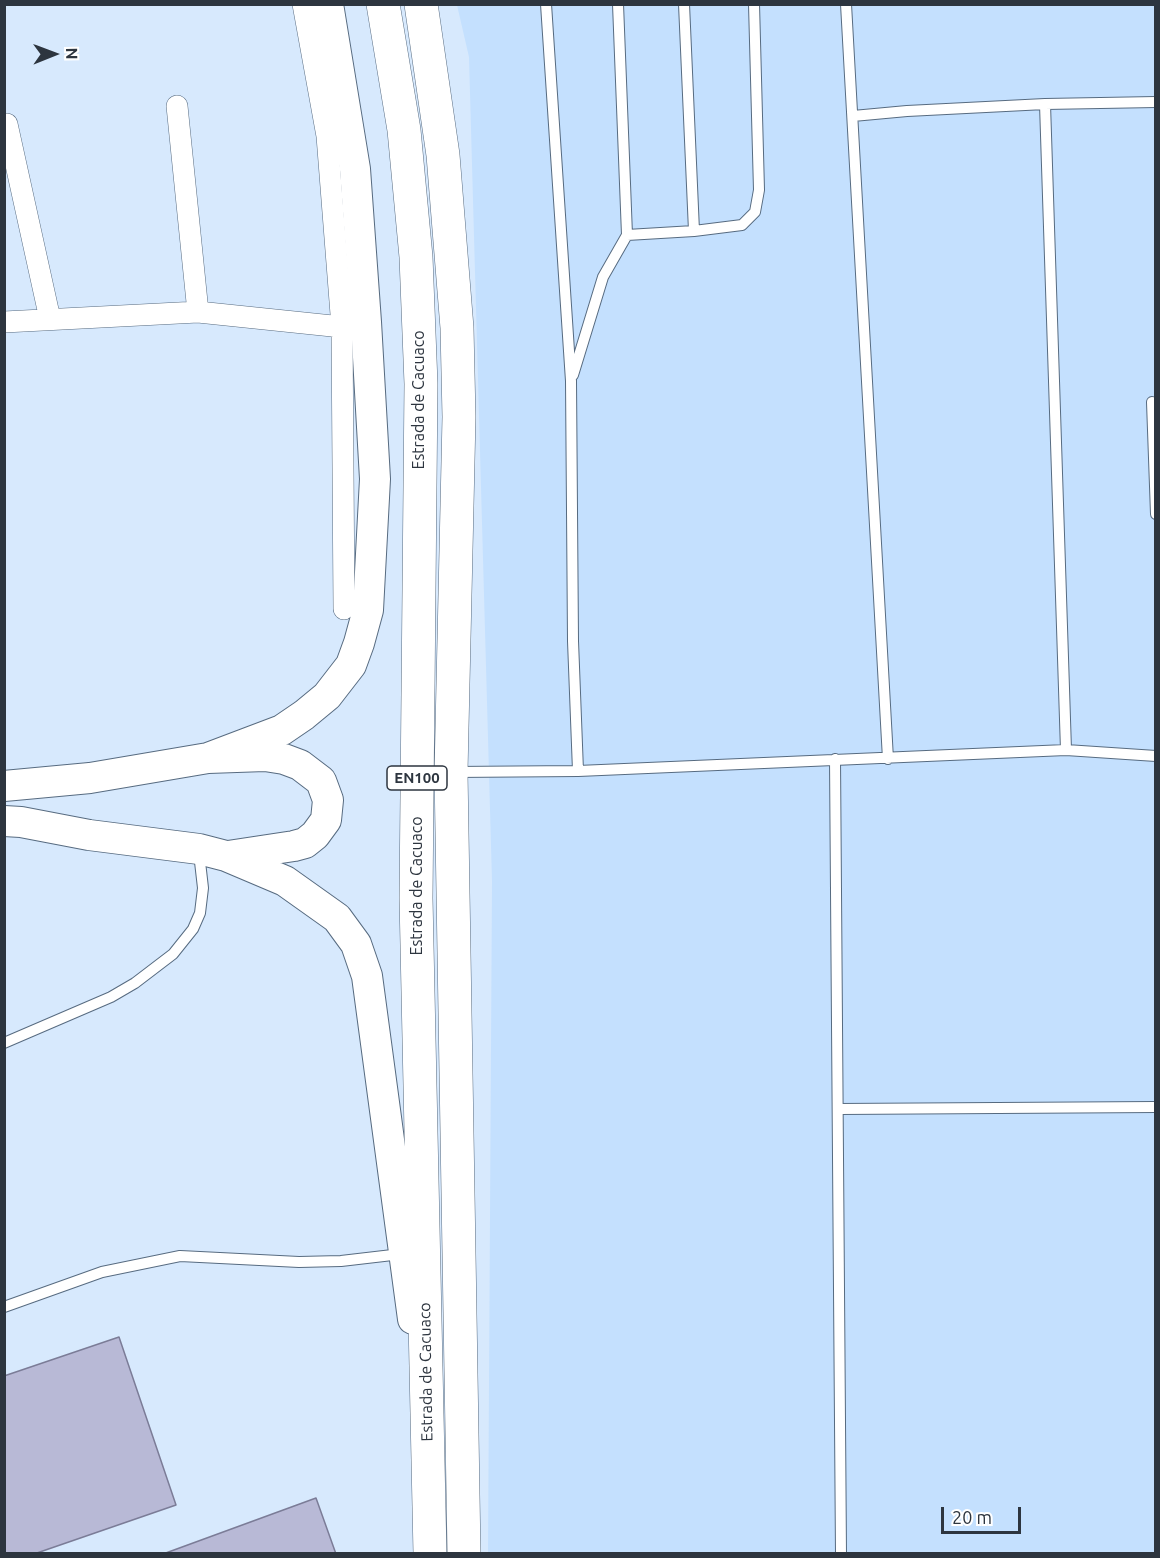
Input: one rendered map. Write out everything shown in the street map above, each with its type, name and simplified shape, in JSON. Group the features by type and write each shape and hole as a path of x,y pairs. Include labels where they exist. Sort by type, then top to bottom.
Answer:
{"main road":[{"path":"208,758 282,730 327,696 351,665 360,643 368,610 375,480 366,322 355,169 328,4"},
{"name":"Estrada de Cacuaco","path":"383,4 405,141 416,257 421,384 416,898 430,1554"},
{"name":"EN100","path":"421,4 444,155 457,328 459,417 451,772 464,1554"},
{"path":"4,786 90,778 208,758 265,756 284,759 313,773 321,781 328,801 326,820 315,835 305,843 212,853"},
{"path":"4,821 212,853 285,881 312,898 337,918 356,944 368,986 427,1415"}],"street":[{"path":"303,4 327,136 342,327 344,609"},
{"path":"177,106 198,312"},
{"path":"7,124 50,319"},
{"path":"4,322 198,312 342,327"}],"lane":[{"path":"546,4 571,381 572,585 578,771"},
{"path":"571,381 603,277 627,235 618,4"},
{"path":"684,4 694,231"},
{"path":"627,235 694,231 742,225 754,212 759,190 754,4"},
{"path":"846,4 888,759"},
{"path":"853,116 1045,104 1155,102"},
{"path":"1045,104 1066,750"},
{"path":"1152,402 1155,514"},
{"path":"451,772 578,771 1066,750 1155,756"},
{"path":"835,759 841,1554"},
{"path":"4,1042 111,997 135,983 173,954 193,929 200,913 203,888 212,853"},
{"path":"839,1109 1155,1107"},
{"path":"4,1307 102,1272 180,1256 299,1262 341,1261 404,1254"}],"shaded area":[{"path":"457,5 1155,5 1155,1553 488,1553 492,881 469,57"}],"building":[{"path":"119,1337 176,1505 34,1554 4,1554 4,1376"},
{"path":"316,1498 336,1554 163,1554"}]}
